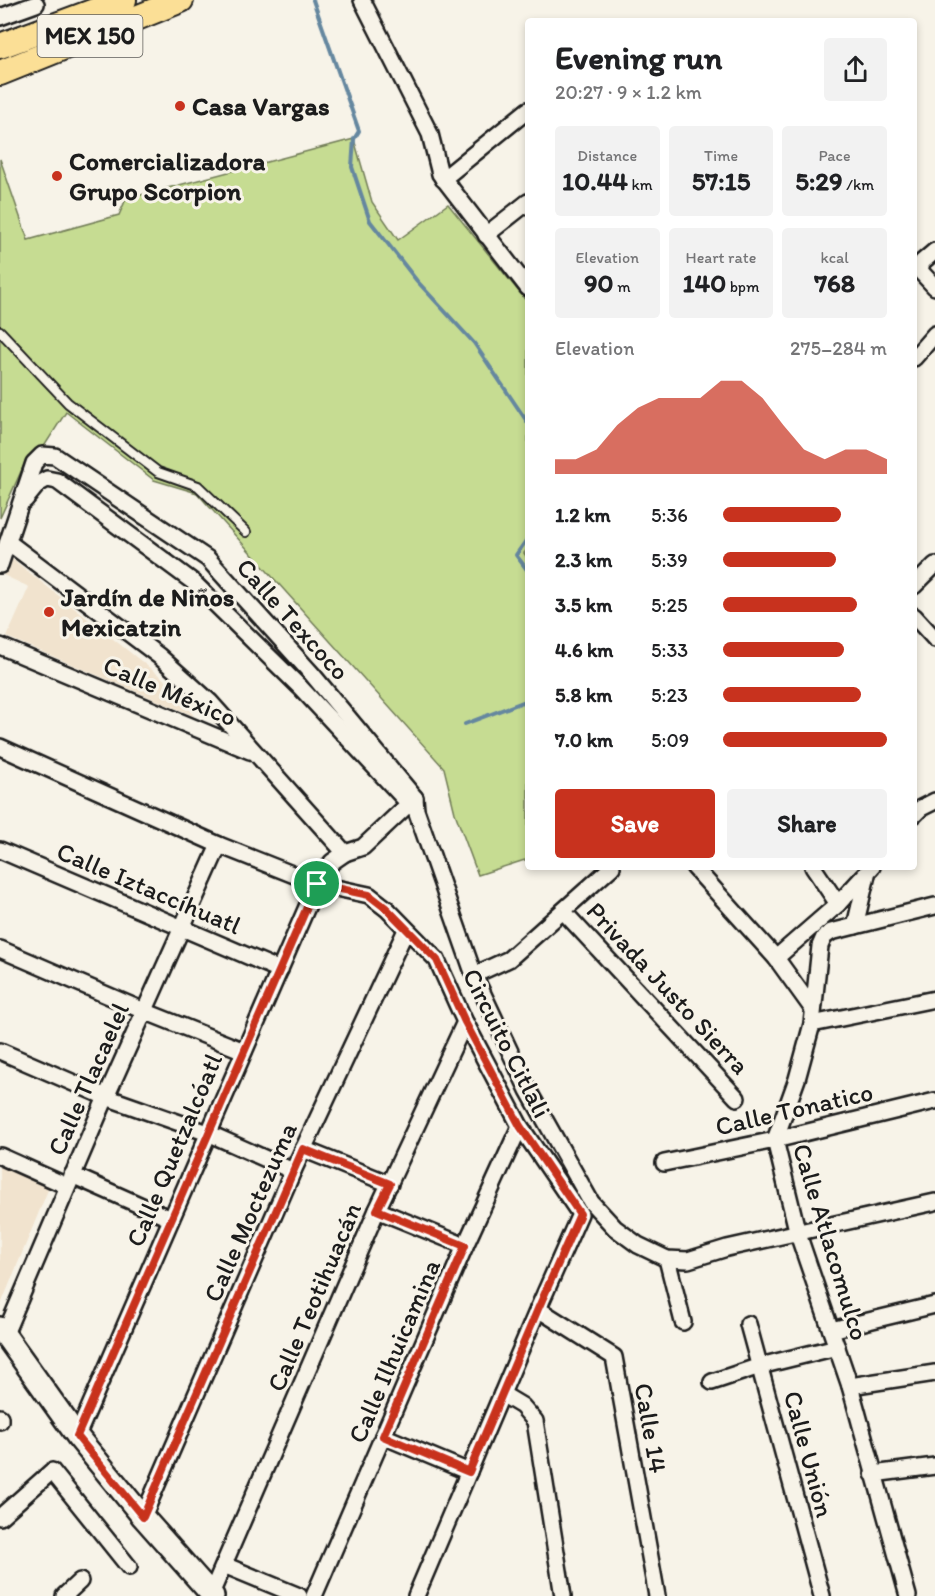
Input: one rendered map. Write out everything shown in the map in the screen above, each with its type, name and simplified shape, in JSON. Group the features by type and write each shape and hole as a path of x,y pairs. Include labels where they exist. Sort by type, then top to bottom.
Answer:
{"main road":[{"name":"MEX 150","path":"0,46 124,0"},
{"name":"MEX 150","path":"0,73 181,0"}],"street":[{"path":"362,0 430,134 440,174 525,284"},
{"path":"0,17 36,4"},
{"path":"443,179 525,113"},
{"path":"486,235 525,204"},
{"path":"935,251 922,262 920,271 935,287"},
{"path":"917,355 935,334"},
{"name":"Calle Texcoco","path":"16,512 34,463 42,455 55,456 207,559 312,675 413,804 474,975 528,1089 591,1202 615,1228 638,1245 667,1259"},
{"name":"Calle Texcoco","path":"16,512 38,484 47,478 57,481 192,581 300,687 413,804"},
{"path":"0,565 16,512"},
{"path":"8,542 159,656 210,702 345,853 363,847 413,804"},
{"path":"917,583 935,565"},
{"path":"917,619 935,639"},
{"name":"Calle México","path":"0,646 256,753"},
{"name":"Circuito Citlali","path":"0,747 219,845 317,884 369,895 387,909 437,960 465,1022 520,1126 580,1214 416,1596"},
{"path":"917,812 935,801"},
{"name":"Calle Tlacaelel","path":"2,1331 219,845"},
{"name":"Calle Iztaccíhuatl","path":"0,850 280,970"},
{"name":"Calle Quetzalcóatl","path":"77,1436 317,884 332,862 345,853"},
{"path":"474,975 509,959 609,870"},
{"path":"697,870 776,958 812,1008"},
{"path":"815,870 838,904"},
{"path":"776,958 838,904 869,871"},
{"path":"869,871 855,926 935,906"},
{"name":"Privada Justo Sierra","path":"563,911 737,1098"},
{"name":"Calle Atlacomulco","path":"855,926 831,932 824,937 820,946 812,1024 797,1078 775,1140 798,1234 850,1386 908,1596"},
{"name":"Calle Moctezuma","path":"143,1517 293,1171 406,930"},
{"path":"0,949 244,1051"},
{"path":"812,1024 935,999"},
{"name":"Calle Teotihuacán","path":"212,1595 377,1210 465,1022"},
{"path":"0,1051 106,1096 208,1133 293,1171"},
{"name":"Calle Tonatico","path":"664,1163 775,1140 935,1101"},
{"name":"Calle Ilhuicamina","path":"314,1596 465,1246 520,1126"},
{"path":"303,1149 390,1184"},
{"path":"0,1156 171,1219"},
{"path":"683,1322 667,1259 688,1260 727,1248 935,1202"},
{"path":"377,1210 465,1246"},
{"path":"831,1330 935,1305"},
{"name":"Calle 14","path":"538,1309 614,1357 657,1596"},
{"name":"Calle Unión","path":"747,1324 822,1596"},
{"path":"2,1331 77,1436 143,1517 212,1595"},
{"path":"712,1382 760,1366 837,1347"},
{"path":"850,1386 935,1373"},
{"path":"502,1394 522,1406 535,1421 563,1596"},
{"path":"383,1436 469,1472"},
{"path":"873,1474 935,1466"},
{"path":"0,1517 52,1471 129,1567"},
{"path":"224,1565 299,1596"},
{"path":"64,1596 80,1581"}],"lane":[{"path":"0,331 68,403 158,472 198,486 246,532"}],"shaded area":[{"name":"Jardín de Niños Mexicatzin","path":"11,558 175,688 194,716 7,637 29,587 3,575"},
{"path":"0,1162 50,1185 0,1307"}],"green space":[{"path":"354,139 372,202 398,240 448,204 525,299 525,860 478,875 455,813 444,768 197,493 154,480 66,412 45,445 28,456 0,518 0,159 28,240 119,215 126,199"}],"waterway":[{"path":"313,0 359,131 354,139 352,167 370,221 417,281 474,343 525,419"},
{"path":"525,542 516,555 525,567"},
{"path":"465,724 525,701"}],"place":[{"name":"Casa Vargas","path":"180,106"},
{"name":"Comercializadora Grupo Scorpion","path":"57,176"},
{"name":"Jardín de Niños Mexicatzin","path":"49,612"}],"route":[{"path":"317,884 369,895 387,909 437,960 465,1022 520,1126 580,1214 469,1472 383,1436 465,1246 377,1210 390,1184 303,1149 143,1517 77,1436 317,884"}]}
